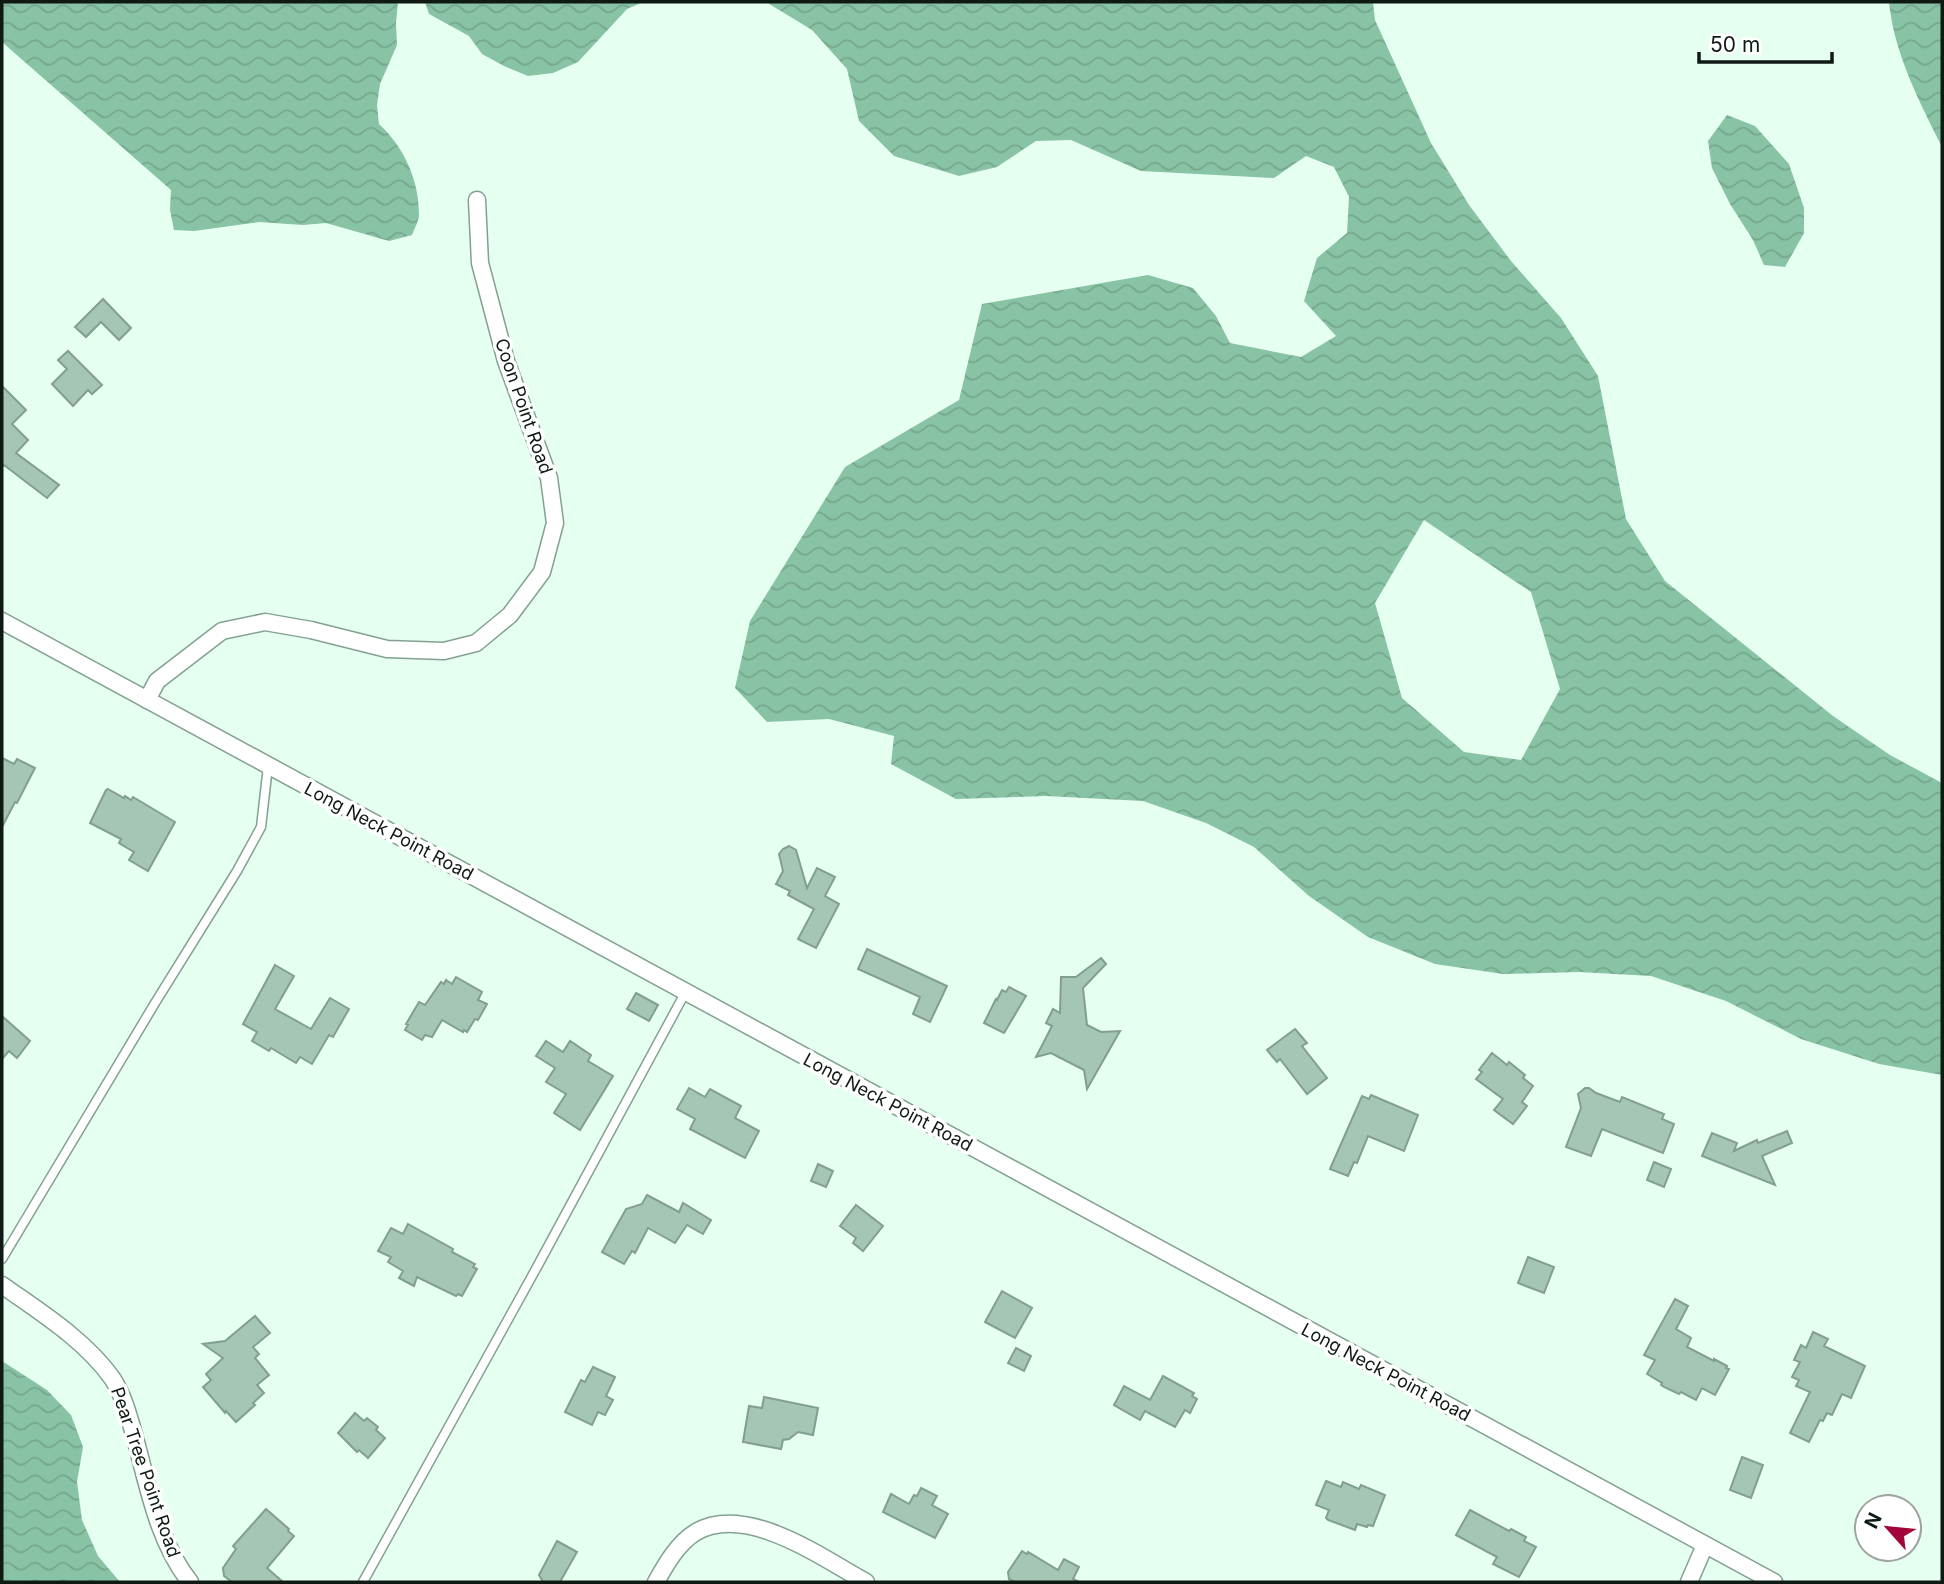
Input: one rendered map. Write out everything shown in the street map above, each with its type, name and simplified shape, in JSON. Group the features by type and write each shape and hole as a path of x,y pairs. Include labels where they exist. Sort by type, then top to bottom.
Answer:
{"street":[{"name":"Coon Point Road","path":"148,700 157,681 222,631 265,622 311,629 387,649 444,651 476,643 510,615 542,572 555,523 549,478 506,361 480,263 477,200"},
{"name":"Long Neck Point Road","path":"2,621 1774,1582"},
{"name":"Pear Tree Point Road","path":"2,1284 62,1329 95,1359 112,1379 125,1402 162,1529 174,1557 190,1582"},
{"path":"656,1582 674,1552 695,1533 711,1526 735,1523 757,1527 787,1539 866,1582"},
{"path":"1689,1582 1706,1545"}],"lane":[{"path":"2,1259 261,827 268,766"},
{"path":"363,1582 685,993"}],"water":[{"path":"2,2 398,2 397,45 380,84 377,105 379,124 396,143 413,177 419,217 412,235 389,241 326,223 303,225 259,222 194,231 174,230 170,210 171,190 2,42"},
{"path":"425,2 643,2 627,9 578,62 553,73 528,76 482,54 469,36 429,14"},
{"path":"766,2 1373,2 1375,20 1431,143 1469,205 1511,261 1561,318 1598,376 1626,519 1665,581 1833,716 1890,755 1942,783 1942,1075 1879,1064 1801,1039 1726,1001 1651,976 1580,972 1503,974 1435,964 1368,937 1309,896 1254,847 1206,823 1143,801 1046,796 956,799 891,764 894,736 829,719 767,722 735,688 750,621 845,467 959,400 982,304 1148,275 1193,288 1216,316 1230,343 1301,357 1336,336 1304,301 1317,258 1347,233 1349,197 1334,167 1306,156 1274,178 1141,171 1071,140 1036,141 997,167 959,176 894,156 859,121 847,69 812,30","holes":["1424,520 1531,592 1560,689 1521,760 1464,752 1402,698 1375,603"]},
{"path":"1889,2 1942,2 1942,147 1902,58"},
{"path":"1727,115 1755,126 1789,164 1804,208 1804,233 1785,267 1764,265 1753,240 1730,204 1712,168 1708,141"},
{"path":"2,1361 47,1390 71,1415 83,1447 77,1482 82,1520 98,1556 120,1582 2,1582"}],"building":[{"path":"103,299 131,328 119,340 101,322 86,337 75,327"},
{"path":"68,351 102,385 92,394 88,390 73,406 52,384 67,369 58,360"},
{"path":"2,386 26,410 12,424 28,440 16,453 59,485 47,498 4,465 2,467"},
{"path":"2,758 14,764 17,759 35,768 2,827"},
{"path":"108,789 124,798 125,796 131,800 133,797 175,822 148,871 129,860 134,852 119,843 121,839 90,823"},
{"path":"789,846 796,850 807,888 817,868 835,877 825,896 839,904 816,948 798,939 814,909 788,895 790,891 776,884 783,871 779,854"},
{"path":"867,949 947,986 930,1022 913,1014 920,997 858,969"},
{"path":"1101,958 1106,964 1083,988 1087,1025 1101,1032 1120,1031 1087,1089 1084,1070 1051,1053 1036,1057 1052,1026 1046,1023 1053,1009 1060,1013 1061,977 1076,977"},
{"path":"275,965 294,976 275,1009 311,1029 330,998 349,1009 333,1037 329,1035 312,1064 300,1057 296,1063 271,1048 269,1051 252,1041 257,1032 243,1024"},
{"path":"456,977 482,992 478,1000 487,1004 467,1032 442,1020 432,1037 425,1035 422,1040 405,1030 419,1002 425,1005 441,982 444,984 446,980 452,984"},
{"path":"1009,987 1026,996 1004,1033 984,1023 1002,990 1006,992"},
{"path":"636,993 658,1005 649,1021 627,1009"},
{"path":"2,1016 30,1041 17,1058 9,1051 2,1059"},
{"path":"1295,1029 1307,1043 1302,1046 1327,1078 1307,1094 1280,1059 1277,1062 1267,1050"},
{"path":"546,1041 563,1052 570,1041 591,1055 588,1061 613,1076 580,1130 554,1113 566,1094 546,1082 555,1068 536,1056"},
{"path":"1492,1053 1507,1065 1509,1062 1525,1075 1523,1078 1533,1086 1522,1102 1527,1106 1513,1124 1494,1110 1503,1099 1476,1079 1482,1072 1479,1070"},
{"path":"689,1088 705,1097 710,1089 741,1106 735,1118 759,1131 745,1158 690,1129 695,1119 677,1109"},
{"path":"1585,1088 1620,1102 1622,1097 1664,1114 1662,1119 1674,1124 1663,1153 1602,1129 1591,1156 1566,1147 1581,1108 1578,1094"},
{"path":"1371,1095 1418,1115 1404,1151 1368,1136 1357,1163 1354,1162 1348,1176 1330,1169 1362,1096 1369,1099"},
{"path":"1787,1131 1792,1143 1762,1156 1775,1185 1702,1156 1712,1133 1737,1143 1734,1151 1757,1140 1758,1143"},
{"path":"1654,1162 1671,1169 1664,1187 1647,1180"},
{"path":"818,1164 833,1171 826,1187 811,1181"},
{"path":"647,1195 679,1212 683,1203 711,1220 703,1234 687,1225 675,1243 648,1228 635,1253 632,1251 624,1264 602,1252 626,1209 642,1204"},
{"path":"856,1205 883,1226 863,1251 853,1243 856,1238 840,1226"},
{"path":"408,1224 475,1264 473,1267 477,1269 462,1296 456,1296 417,1277 414,1286 399,1278 403,1271 388,1262 391,1257 378,1251 391,1228 403,1234"},
{"path":"1528,1257 1554,1267 1544,1293 1518,1283"},
{"path":"1002,1291 1032,1308 1015,1338 985,1322"},
{"path":"1675,1299 1688,1306 1676,1329 1691,1338 1687,1347 1729,1369 1715,1395 1702,1388 1696,1400 1664,1387 1647,1374 1655,1360 1644,1355"},
{"path":"255,1316 270,1333 253,1347 259,1354 255,1358 269,1375 257,1385 264,1393 236,1422 203,1387 211,1380 206,1374 223,1358 203,1344 225,1341"},
{"path":"1813,1332 1828,1339 1824,1346 1865,1366 1851,1398 1842,1394 1832,1415 1827,1413 1823,1421 1820,1420 1809,1442 1790,1433 1810,1392 1796,1386 1799,1380 1792,1377 1800,1362 1794,1360 1801,1345 1806,1348"},
{"path":"1016,1348 1031,1356 1024,1371 1008,1363"},
{"path":"593,1367 615,1377 606,1396 613,1400 605,1415 598,1412 592,1425 565,1412 581,1380 585,1382"},
{"path":"1163,1376 1194,1393 1192,1396 1197,1399 1190,1413 1185,1410 1175,1427 1145,1411 1140,1420 1114,1405 1124,1386 1150,1400"},
{"path":"764,1397 818,1408 813,1435 798,1432 783,1440 781,1449 743,1442 749,1406 762,1408"},
{"path":"355,1413 364,1421 367,1418 378,1427 376,1430 385,1438 368,1458 359,1450 357,1452 338,1433"},
{"path":"1742,1457 1763,1465 1751,1498 1730,1490"},
{"path":"1326,1481 1341,1487 1343,1482 1359,1489 1361,1485 1385,1495 1373,1526 1357,1524 1355,1530 1328,1520 1326,1518 1329,1510 1316,1505"},
{"path":"921,1488 937,1496 932,1505 948,1514 935,1538 883,1512 891,1494 909,1504"},
{"path":"266,1509 294,1536 267,1568 283,1582 232,1582 224,1576 223,1568 236,1549 233,1546"},
{"path":"1470,1510 1526,1537 1524,1541 1536,1547 1519,1577 1493,1564 1497,1557 1456,1535"},
{"path":"557,1541 577,1552 560,1582 543,1582 539,1575"},
{"path":"1022,1551 1058,1570 1064,1559 1079,1567 1073,1579 1079,1582 1015,1582 1009,1579 1008,1572"}]}
